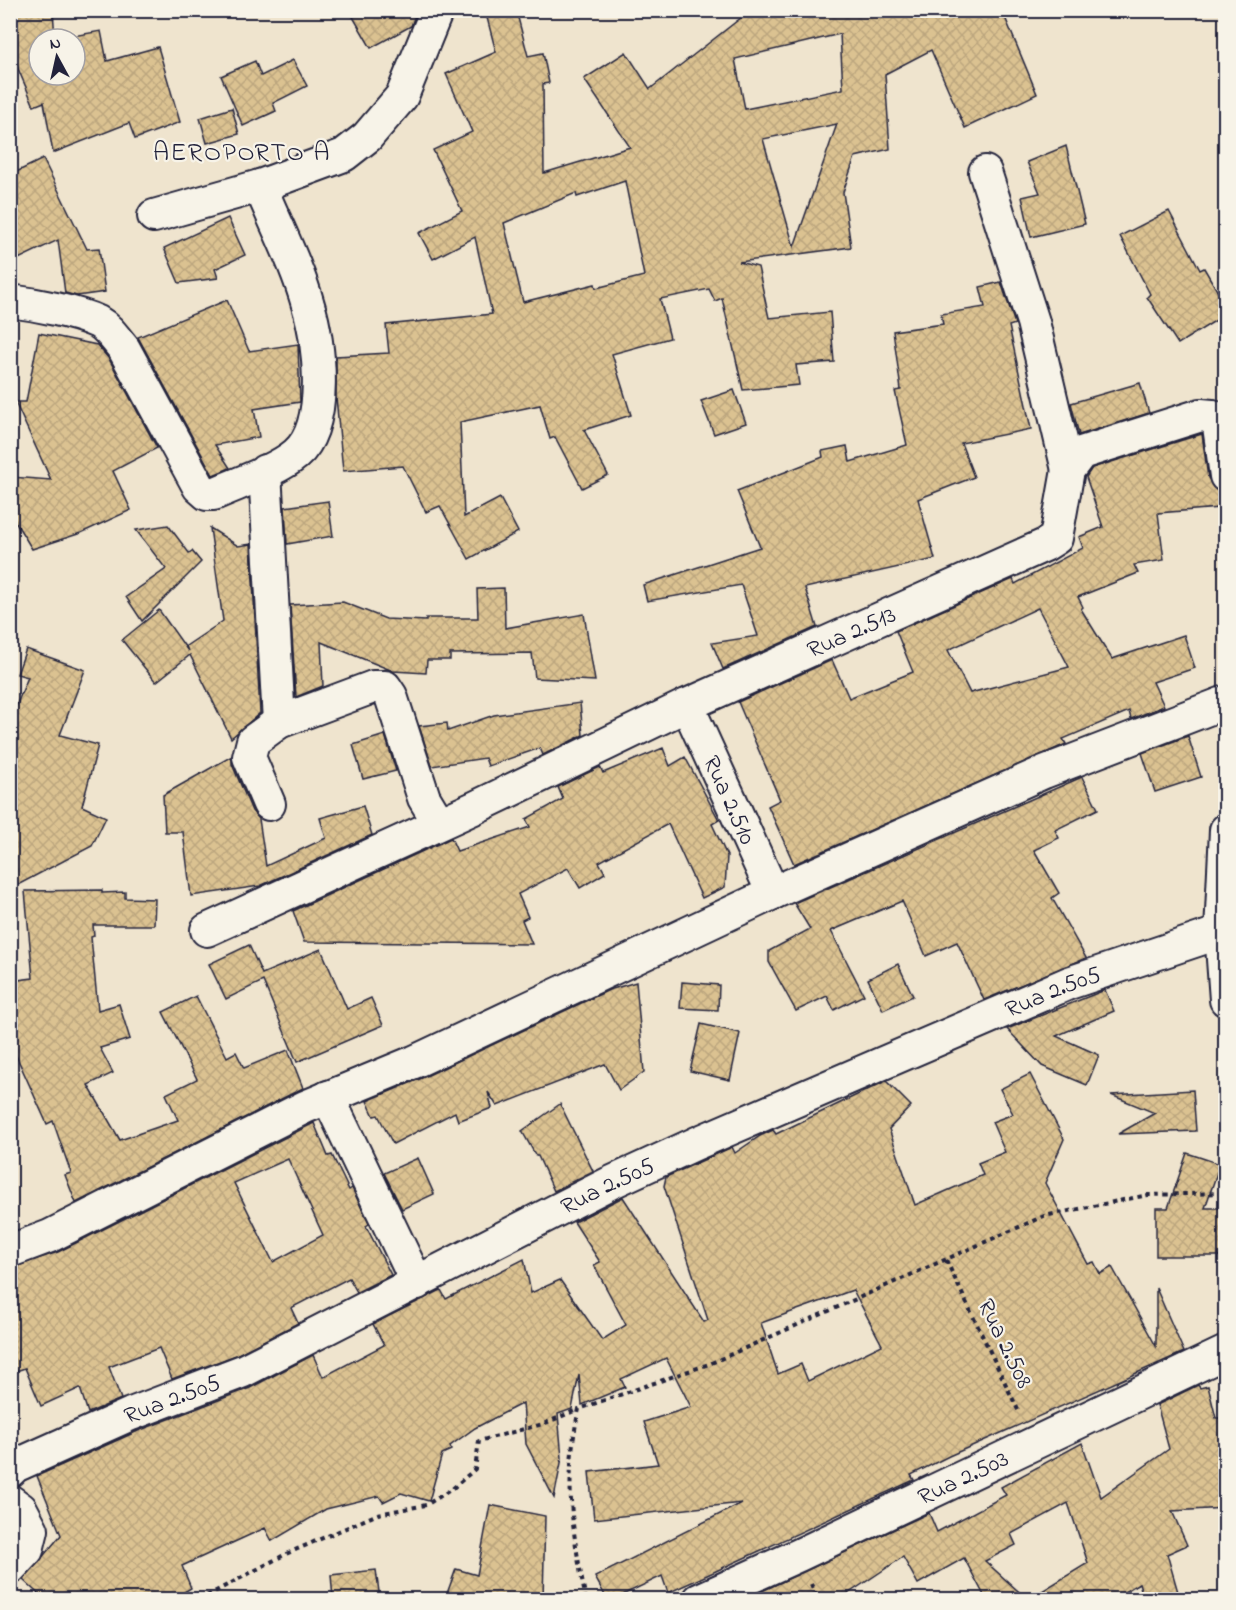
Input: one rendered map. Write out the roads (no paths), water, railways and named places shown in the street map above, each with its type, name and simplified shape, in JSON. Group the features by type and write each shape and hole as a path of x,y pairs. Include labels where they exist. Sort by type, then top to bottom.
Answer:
{"street":[{"path":"154,216 260,186 344,155 367,137 402,96 437,10"},
{"path":"985,172 1033,322 1068,471"},
{"path":"10,301 35,305 97,322 109,331 124,349 204,492 214,494 265,471 296,454 310,437 317,408 317,346 308,304 260,186"},
{"path":"1068,471 1081,453 1219,408 1226,476"},
{"path":"265,471 279,722"},
{"name":"Rua 2.513","path":"207,930 440,823 687,705 1046,545 1056,538 1068,471"},
{"path":"269,804 249,758 249,748 253,741 279,722 373,687 385,687 391,696 424,798 440,823"},
{"path":"10,1251 50,1236 328,1097 414,1062 774,893 1044,772 1226,702"},
{"name":"Rua 2.510","path":"687,705 774,893"},
{"path":"1226,830 1221,932 1226,1000"},
{"name":"Rua 2.505","path":"10,1471 15,1466 131,1414 243,1371 610,1183 707,1139 1069,983 1221,932"},
{"path":"328,1097 417,1283"},
{"name":"Rua 2.503","path":"699,1599 799,1555 1226,1352"},
{"path":"10,1501 21,1509 32,1530 27,1550 10,1568"}],"district":[{"name":"AEROPORTO A","path":"242,151"}]}
